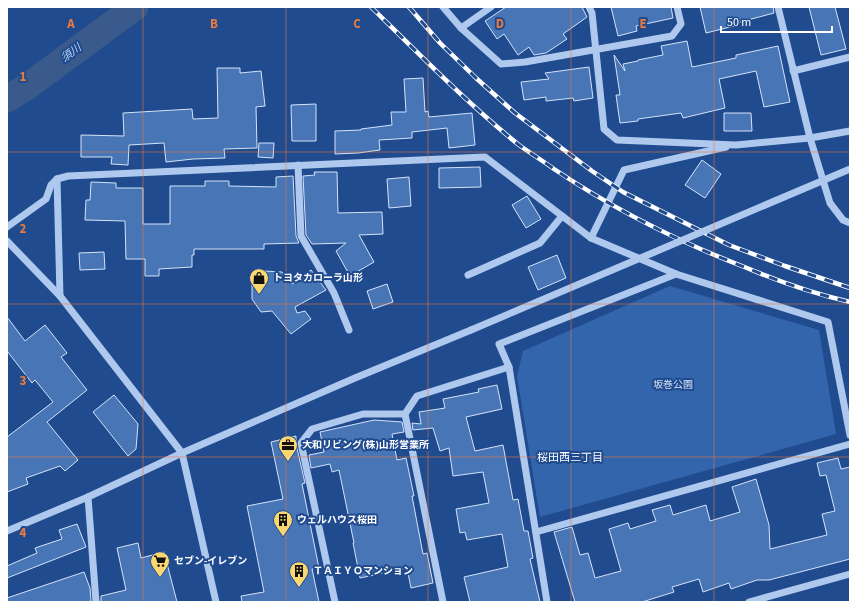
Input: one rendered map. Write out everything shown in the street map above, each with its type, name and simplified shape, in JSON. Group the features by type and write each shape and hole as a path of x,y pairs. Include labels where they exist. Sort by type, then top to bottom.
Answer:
{"street":[{"path":"444,7 461,28 501,64 526,62 672,36 681,24 677,7"},
{"path":"461,28 492,7"},
{"path":"589,7 592,13 604,129 617,140 736,145"},
{"path":"778,7 810,138 830,203 843,220 850,223"},
{"path":"794,71 850,57"},
{"path":"591,238 624,170 736,145 810,138 850,131"},
{"path":"7,227 46,199 51,185 57,179 68,176 484,157 591,238 676,274 828,322 850,435"},
{"path":"298,165 301,236 334,293 349,330"},
{"path":"7,531 88,497 182,453 355,378 850,169"},
{"path":"57,179 60,296"},
{"path":"468,275 540,243 562,216"},
{"path":"7,241 60,296 182,453 216,602"},
{"path":"547,602 509,367 499,344 676,274"},
{"path":"443,602 405,414 417,396 509,367"},
{"path":"335,602 301,443 312,429 363,414 405,414"},
{"path":"536,532 850,444"},
{"path":"88,497 96,602"},
{"path":"749,602 850,574"}],"green space":[{"name":"坂巻公園","path":"670,286 819,330 836,434 540,517 517,376 523,351"}],"building":[{"path":"506,7 582,7 587,17 563,34 567,39 546,53 534,55 529,47 518,55 504,34 497,39 485,21"},
{"path":"611,7 671,7 673,18 636,26 637,31 618,36"},
{"path":"700,7 773,7 774,13 706,33"},
{"path":"809,7 835,7 846,49 821,55"},
{"path":"687,41 692,67 736,58 736,55 778,46 790,102 764,107 756,71 719,79 725,108 683,118 681,113 620,123 616,95 620,95 614,55 625,71 623,64 663,55 661,46"},
{"path":"589,67 593,98 574,101 573,98 546,101 546,97 524,100 521,82 549,79 545,73"},
{"path":"217,68 240,68 240,73 261,71 265,106 256,107 257,148 224,149 225,158 166,162 164,143 129,145 128,165 111,164 112,157 81,157 81,135 124,136 123,113 192,109 193,119 218,118"},
{"path":"423,78 425,112 428,111 429,117 472,113 475,145 449,148 447,128 412,132 412,138 379,140 380,150 335,154 335,131 361,130 392,125 391,112 406,112 404,79"},
{"path":"316,104 316,141 292,141 291,105"},
{"path":"724,113 751,113 752,131 724,131"},
{"path":"259,143 274,143 273,158 258,157"},
{"path":"702,160 721,174 705,198 685,185"},
{"path":"480,167 481,187 439,188 439,168"},
{"path":"314,172 337,172 338,213 382,212 383,234 359,235 374,262 350,276 336,251 346,243 312,244 306,235 303,176 315,175"},
{"path":"293,176 296,236 299,243 264,244 264,249 194,249 194,255 192,255 192,267 159,269 159,276 145,276 145,259 126,259 125,221 85,220 86,200 90,200 91,182 116,183 116,188 143,188 143,224 170,224 170,186 205,186 205,181 229,181 229,186 276,187 276,177"},
{"path":"409,177 411,206 389,208 387,179"},
{"path":"527,196 541,219 526,228 512,205"},
{"path":"104,252 105,269 80,270 79,253"},
{"path":"557,255 566,278 538,290 528,267"},
{"path":"311,270 326,290 295,307 297,313 305,311 311,319 291,334 272,311 261,312 252,299 252,283 264,271 282,272 292,284"},
{"path":"387,284 393,302 373,309 367,291"},
{"path":"7,317 25,341 45,325 67,353 61,357 87,390 47,422 78,460 65,471 60,466 26,478 28,484 7,492 7,437 53,402 35,380 32,383 7,351"},
{"path":"497,385 502,409 466,417 475,451 503,445 513,500 518,499 524,531 528,531 533,558 530,559 540,602 470,602 464,577 508,567 502,534 467,540 465,532 460,533 456,509 489,503 483,472 453,476 449,448 440,451 433,428 413,430 412,423 421,424 419,412 445,408 443,399 479,392 478,389"},
{"path":"114,395 138,424 136,449 128,456 93,412"},
{"path":"374,420 402,422 404,432 392,434 397,460 406,458 414,496 412,496 423,554 427,553 433,583 411,588 407,568 360,578 339,470 332,472 330,464 311,468 309,455 324,452 320,432"},
{"path":"296,436 296,444 305,483 302,484 319,568 312,569 319,602 242,602 241,596 264,592 247,506 283,499 271,442"},
{"path":"838,458 841,469 850,467 850,559 769,580 757,580 731,589 729,583 703,592 699,579 672,587 674,592 642,602 575,602 554,532 572,527 580,555 588,553 595,578 621,571 609,529 628,523 630,529 656,521 652,510 670,505 673,515 706,505 710,521 740,512 732,487 756,479 769,525 770,549 827,535 822,514 835,511 826,475 820,476 817,463"},
{"path":"77,524 86,547 7,578 7,566 37,553 35,548 62,539 59,530"},
{"path":"138,543 141,558 164,552 177,602 101,602 101,596 126,590 117,548"},
{"path":"84,572 90,588 91,601 7,602 7,598"}],"waterway":[{"name":"須川","path":"7,99 28,86 135,7"}],"railway":[{"path":"371,7 481,113 523,148 577,184 648,224 722,258 785,283 850,302"},
{"path":"409,7 440,43 515,113 592,171 623,192 729,245 850,288"}],"place":[{"name":"トヨタカローラ山形","path":"259,295"},
{"name":"大和リビング(株)山形営業所","path":"288,462"},
{"name":"ウェルハウス桜田","path":"283,537"},
{"name":"セブン-イレブン","path":"160,578"},
{"name":"ＴＡＩＹＯマンション","path":"299,588"}],"district":[{"name":"桜田西三丁目","path":"570,457"}]}
